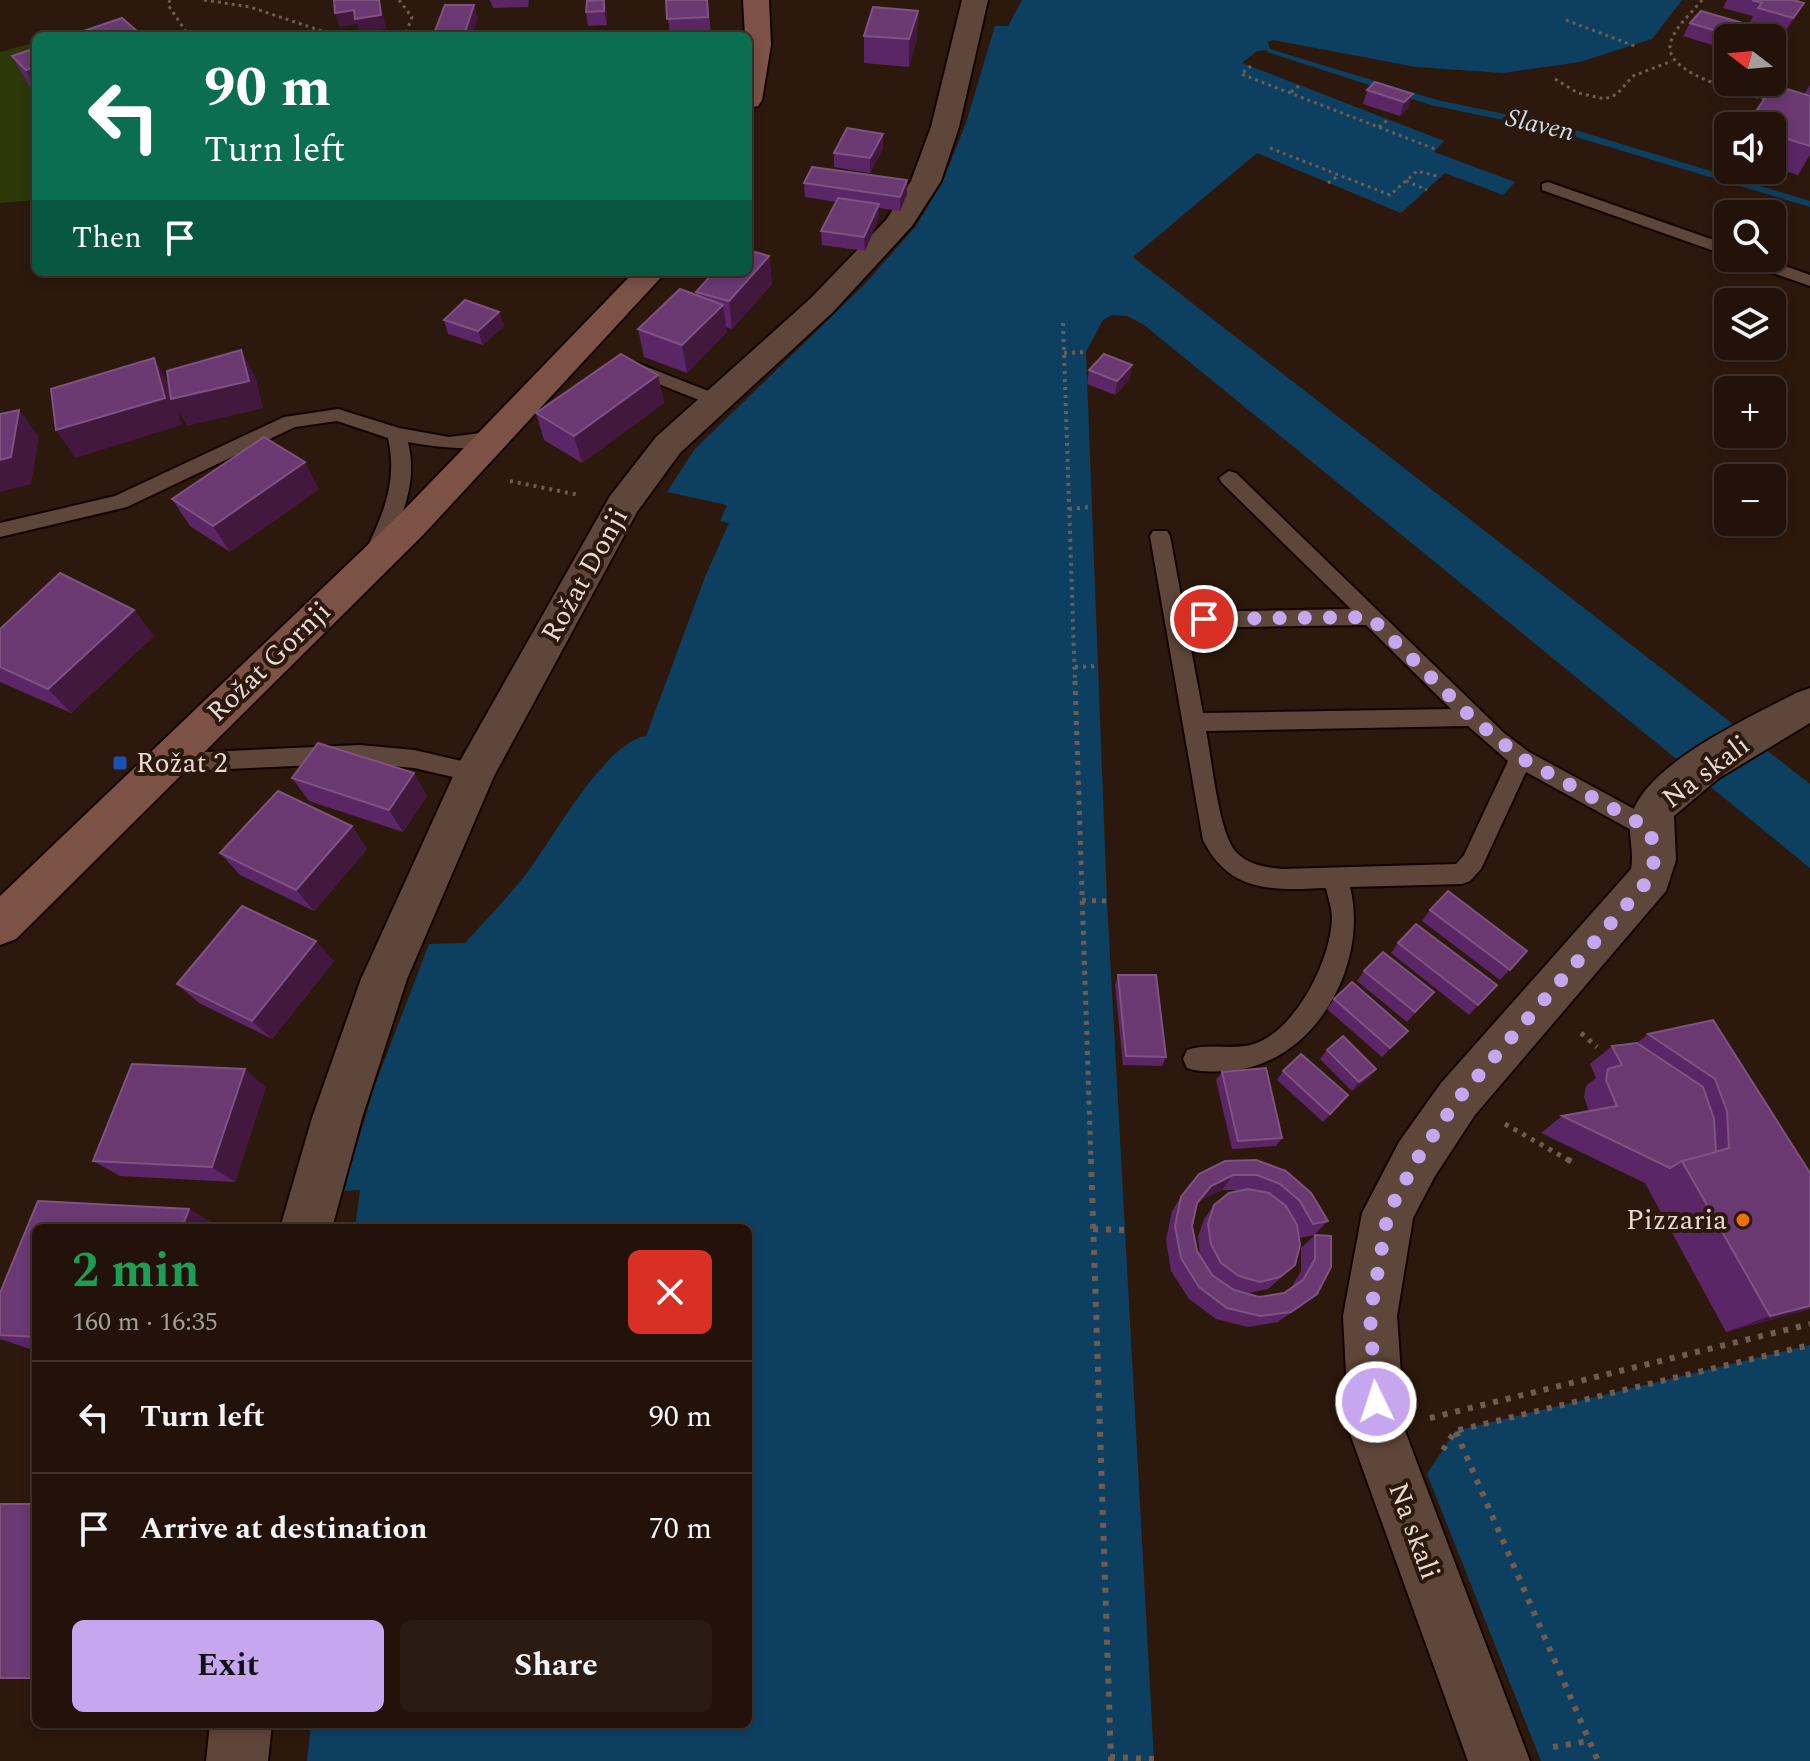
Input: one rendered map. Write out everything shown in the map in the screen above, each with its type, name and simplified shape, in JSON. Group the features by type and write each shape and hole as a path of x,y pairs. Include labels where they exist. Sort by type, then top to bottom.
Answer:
{"main road":[{"path":"752,78 758,45 756,0"},
{"name":"Rožat Gornji","path":"0,925 367,567 496,437 647,276"}],"street":[{"name":"Rožat Donji","path":"307,1224 337,1118 384,979 475,773 623,505 668,445 822,305 897,226 926,181 945,127 975,0"},
{"name":"Na skali","path":"1499,1761 1377,1431 1370,1316 1388,1213 1417,1159 1458,1099 1650,878 1655,856 1650,829 1656,806 1676,787 1767,726 1810,704"},
{"path":"237,1761 241,1728"}],"lane":[{"path":"1548,187 1714,246"},
{"path":"1785,272 1810,281"},
{"path":"637,369 715,400"},
{"path":"0,530 120,502 291,421 338,415 397,434 449,443 496,437"},
{"name":"Rožat Gornji","path":"367,567 401,499 405,462 397,434"},
{"path":"1229,478 1471,717 1521,758 1650,829"},
{"path":"1160,536 1215,840 1229,861 1252,875 1282,879 1462,874 1473,862 1521,758"},
{"path":"1176,620 1370,617"},
{"path":"1194,722 1471,717"},
{"path":"164,763 360,754 414,759 475,773"},
{"path":"1196,1059 1243,1059 1267,1052 1292,1033 1320,995 1337,960 1344,917 1336,877"}],"path":[{"path":"170,0 168,5 186,32"},
{"path":"204,0 250,7 325,32"},
{"path":"399,0 412,17 406,32"},
{"path":"1702,0 1671,42 1668,52 1672,61 1698,77 1782,105"},
{"path":"1566,20 1637,47"},
{"path":"1555,79 1578,93 1605,99 1617,94 1633,76 1672,61"},
{"path":"1251,66 1241,74 1435,149"},
{"path":"1290,93 1300,85"},
{"path":"1379,127 1389,119"},
{"path":"1270,148 1390,195 1417,171 1440,177"},
{"path":"1328,183 1339,175"},
{"path":"1406,181 1427,190"},
{"path":"1063,323 1110,1759 1154,1759"},
{"path":"1064,353 1086,352"},
{"path":"501,479 623,505"},
{"path":"1069,509 1090,507"},
{"path":"1075,667 1097,666"},
{"path":"1082,900 1107,901"},
{"path":"1458,1099 1574,1163"},
{"path":"1093,1229 1126,1230"},
{"path":"1377,1431 1810,1324"},
{"path":"1441,1453 1455,1431 1810,1345"},
{"path":"1455,1431 1598,1761"},
{"path":"1550,1748 1589,1741"}],"green space":[{"path":"32,43 32,200 0,203 0,52"}],"water":[{"path":"1022,0 1682,0 1652,39 1580,62 1503,73 1416,67 1273,40 1268,42 1270,50 1257,51 1242,63 1444,141 1434,152 1515,182 1503,195 1445,173 1401,213 1257,153 1133,257 1810,784 1810,868 1143,324 1127,316 1112,315 1103,320 1086,352 1107,901 1154,1761 307,1761 311,1728 752,1728 752,1224 356,1224 360,1190 343,1191 375,1085 429,944 465,943 527,873 597,773 630,742 646,736 705,577 729,523 720,521 727,505 667,492 694,450 864,285 916,226 942,183 966,123 995,26 1008,26"},
{"path":"1810,1345 1810,1761 1541,1761 1427,1474 1455,1431"}],"building":[{"path":"334,0 379,0 381,15 355,19 354,10 335,13"},
{"path":"604,0 604,11 586,12 587,1"},
{"path":"666,0 707,0 708,17 667,19"},
{"path":"1752,0 1804,3 1793,18 1758,8 1762,3"},
{"path":"445,5 474,5 465,32 435,32"},
{"path":"873,7 918,11 909,39 864,36"},
{"path":"1701,11 1746,24 1714,24 1714,30 1690,23"},
{"path":"122,18 137,31 134,32 81,32"},
{"path":"32,49 32,68 26,70 12,56"},
{"path":"1375,82 1413,94 1404,102 1367,90"},
{"path":"1786,89 1810,96 1810,146 1786,138 1786,112 1756,112 1766,96 1786,96"},
{"path":"847,128 883,134 870,158 834,153"},
{"path":"812,167 907,180 900,197 804,183"},
{"path":"838,198 879,204 864,237 821,231"},
{"path":"752,251 769,256 752,275"},
{"path":"710,276 751,276 729,301 696,292"},
{"path":"680,289 723,305 682,345 638,329"},
{"path":"465,300 499,312 478,331 444,320"},
{"path":"241,350 249,381 171,399 167,371"},
{"path":"621,354 658,375 574,436 536,413"},
{"path":"1104,354 1132,365 1117,381 1089,370"},
{"path":"154,358 165,398 56,430 51,389"},
{"path":"19,410 11,457 0,460 0,414"},
{"path":"264,437 305,462 213,526 172,499"},
{"path":"60,573 134,610 48,689 0,667 0,629"},
{"path":"318,743 414,773 389,810 292,778"},
{"path":"278,791 352,826 296,890 220,853"},
{"path":"1448,891 1527,951 1510,970 1430,910"},
{"path":"242,906 316,941 252,1021 177,984"},
{"path":"1416,924 1497,985 1478,1005 1398,943"},
{"path":"1383,952 1434,992 1415,1012 1364,971"},
{"path":"1118,975 1156,975 1166,1057 1126,1056"},
{"path":"1352,982 1408,1031 1390,1048 1334,999"},
{"path":"1713,1020 1810,1173 1810,1306 1770,1316 1682,1161 1729,1148 1727,1111 1715,1079 1648,1034"},
{"path":"1343,1036 1376,1069 1359,1082 1327,1050"},
{"path":"1637,1043 1703,1087 1714,1119 1716,1152 1682,1161 1670,1168 1562,1116 1617,1106 1606,1080 1608,1069 1622,1065 1612,1046"},
{"path":"1301,1054 1348,1095 1330,1114 1283,1071"},
{"path":"132,1064 245,1069 212,1167 93,1161"},
{"path":"1266,1068 1282,1138 1238,1141 1222,1072"},
{"path":"1256,1160 1286,1171 1311,1193 1328,1221 1313,1224 1300,1201 1280,1184 1257,1175 1233,1175 1211,1186 1197,1203 1192,1226 1197,1251 1212,1275 1234,1290 1259,1297 1284,1293 1303,1280 1315,1259 1315,1235 1331,1236 1331,1267 1317,1294 1291,1312 1260,1316 1227,1308 1199,1287 1181,1258 1175,1226 1181,1197 1199,1174 1225,1161"},
{"path":"1248,1189 1269,1193 1286,1206 1297,1225 1300,1245 1295,1265 1280,1277 1260,1282 1239,1276 1221,1263 1211,1244 1208,1224 1214,1205 1229,1193"},
{"path":"38,1201 189,1209 183,1224 32,1224 32,1337 0,1335 0,1293"},
{"path":"0,1504 32,1504 32,1678 0,1678"}],"waterway":[{"name":"Slaven","path":"1270,50 1435,103 1558,128 1810,204"}],"place":[{"name":"Rožat 2","path":"120,763"},
{"name":"Pizzaria","path":"1743,1220"}],"route":[{"path":"1204,619 1370,617 1471,717 1521,758 1650,829 1655,856 1650,878 1458,1099 1417,1159 1388,1213 1370,1316 1376,1402"}]}
